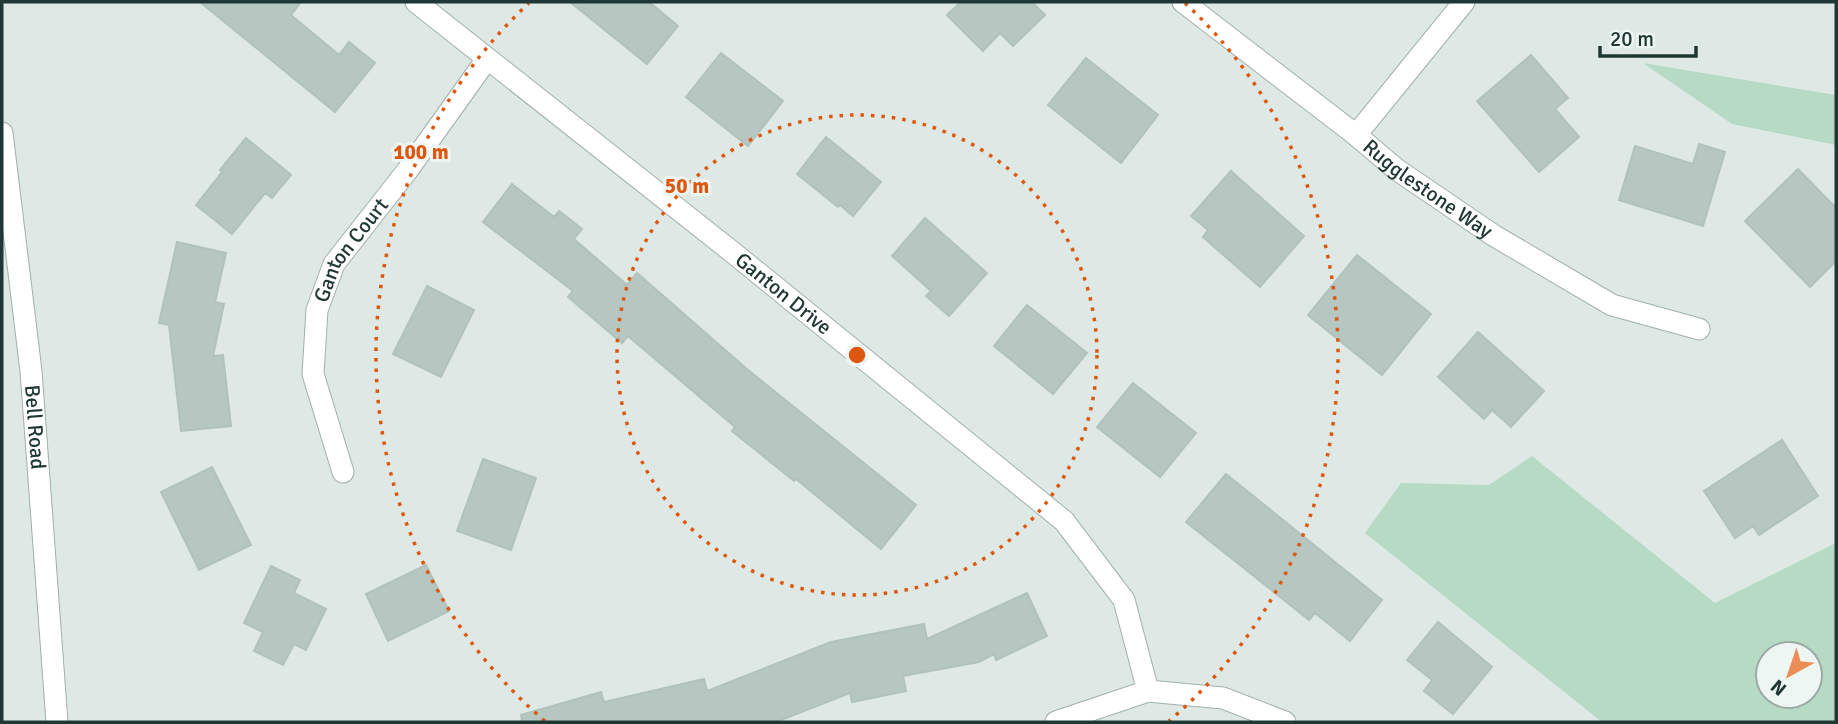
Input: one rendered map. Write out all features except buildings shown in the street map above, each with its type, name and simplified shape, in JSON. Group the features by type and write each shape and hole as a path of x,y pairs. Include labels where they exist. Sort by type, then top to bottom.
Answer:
{"street":[{"name":"Ganton Drive","path":"416,2 731,251 1064,521 1124,600 1148,691"},
{"name":"Rugglestone Way","path":"1182,2 1356,135 1396,169 1493,235 1612,305 1699,329"},
{"path":"1356,135 1464,2"},
{"name":"Ganton Court","path":"343,472 313,374 317,310 334,264 407,171 487,59"},
{"name":"Bell Road","path":"2,133 31,371 57,722"},
{"path":"1056,722 1148,691 1223,698 1285,722"}],"green space":[{"path":"1643,63 1836,95 1836,145 1732,124"},
{"path":"1532,456 1715,603 1836,543 1836,722 1602,722 1365,533 1401,483 1489,485"}]}
